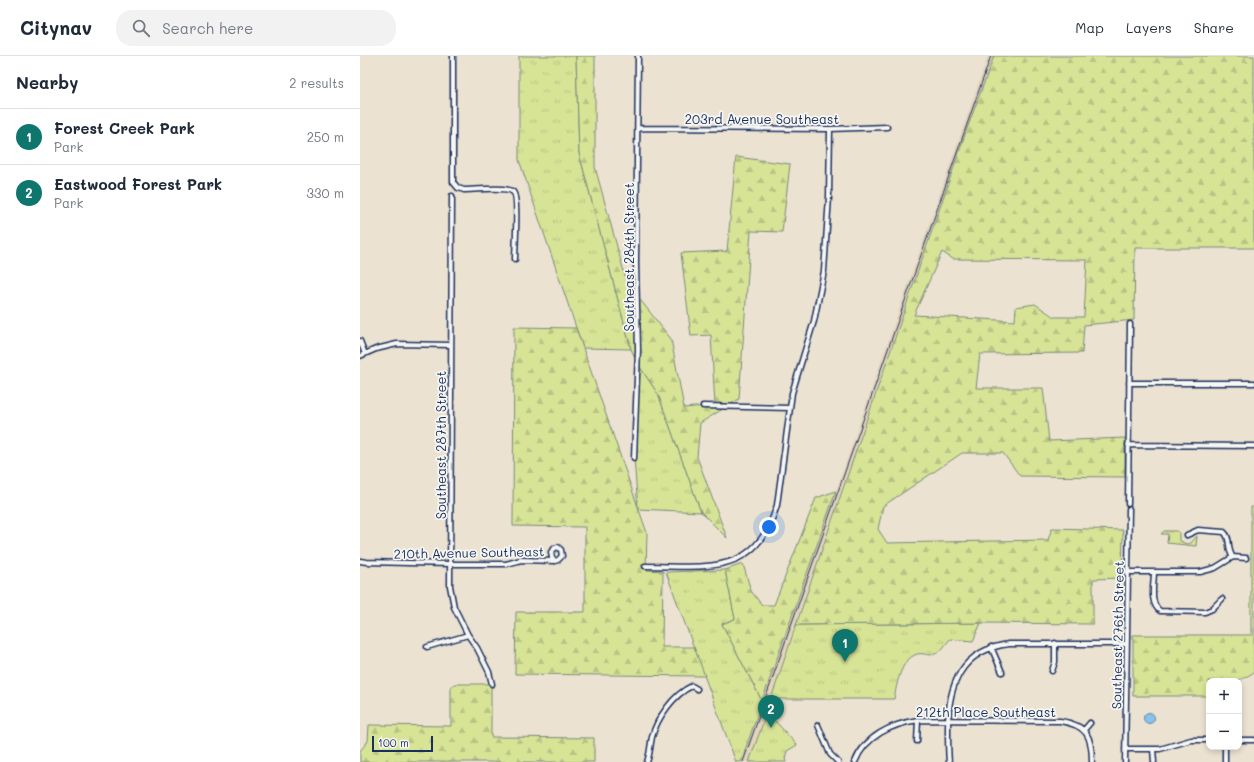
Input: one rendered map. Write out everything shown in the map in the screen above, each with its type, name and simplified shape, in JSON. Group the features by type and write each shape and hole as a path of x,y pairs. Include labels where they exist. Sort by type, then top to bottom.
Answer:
{"street":[{"path":"453,56 452,178 454,185 464,190 506,189 516,195 515,259"},
{"name":"Southeast 284th Street","path":"634,458 638,349 636,264 638,56"},
{"name":"203rd Avenue Southeast","path":"638,128 830,129 887,127"},
{"path":"645,566 717,566 730,562 747,554 771,523 777,505 794,384 815,318 824,271 829,197 830,129"},
{"name":"Southeast 287th Street","path":"452,196 450,586 454,607 489,672 492,684"},
{"name":"Southeast 276th Street","path":"1125,762 1130,324"},
{"path":"360,341 362,355 376,349 397,344 451,345"},
{"path":"1129,383 1254,383"},
{"path":"704,406 790,408"},
{"path":"1128,445 1254,446"},
{"path":"1187,535 1198,530 1215,530 1226,533 1229,539 1229,550 1232,557"},
{"path":"1127,572 1200,572 1209,570 1232,557 1246,558"},
{"name":"210th Avenue Southeast","path":"360,561 450,564 506,564 521,560 555,561"},
{"path":"1154,572 1154,602 1160,611 1205,612 1212,609 1222,599"},
{"path":"427,647 468,635"},
{"path":"1052,671 1055,662 1055,643"},
{"path":"949,762 948,720 950,697 960,673 975,657 991,647 1009,644 1126,644"},
{"path":"991,647 1002,672"},
{"path":"647,762 652,736 662,714 669,704 686,688 692,686 697,689"},
{"path":"917,741 918,720"},
{"name":"212th Place Southeast","path":"854,762 866,744 881,732 896,724 918,720 1060,721 1076,724 1084,730"},
{"path":"1090,723 1084,730 1092,748 1092,762"},
{"path":"818,725 830,754 838,762"},
{"path":"1125,749 1164,748 1191,740 1206,740"},
{"path":"1242,740 1254,740"},
{"path":"1153,749 1154,762"},
{"path":"1225,750 1225,762"}],"shaded area":[{"path":"988,56 994,56 968,126 749,762 741,762"}],"green space":[{"path":"519,56 576,56 579,153 631,349 583,348 519,160"},
{"path":"576,56 595,56 595,167 627,283 671,339 684,408 715,405 711,335 691,336 681,253 727,251 736,157 790,164 782,232 751,231 739,399 700,423 697,457 727,538 701,512 658,394 638,364 631,349 579,153"},
{"path":"994,56 1254,56 1254,248 1135,248 1134,320 1084,325 1082,353 980,354 976,388 1043,388 1049,441 1125,438 1125,477 1020,476 1003,453 962,453 883,506 878,529 887,543 1048,540 1052,528 1123,530 1122,578 1093,579 1093,624 981,623 796,625 968,126","holes":["942,252 953,259 1087,260 1084,317 1054,317 1035,304 1016,307 1015,321 914,315"]},
{"path":"514,327 576,328 647,533 646,570 663,571 662,647 694,647 705,676 515,674 516,612 585,612 585,527 513,526"},
{"path":"638,364 658,394 701,512 638,509 634,458"},
{"path":"836,491 762,701 722,624 735,619 725,570 743,564 751,591 762,605 774,605 816,498"},
{"path":"1251,507 1254,507 1254,672 1242,678 1206,678 1206,696 1133,696 1133,635 1251,635"},
{"path":"1164,531 1179,532 1179,540 1186,544 1191,543 1197,536 1196,546 1167,543 1168,534 1161,534"},
{"path":"725,570 735,619 722,624 762,701 741,762 736,762 666,572"},
{"path":"981,623 973,641 950,639 941,650 933,655 917,654 911,657 900,673 894,699 771,699 796,625"},
{"path":"454,684 491,684 491,737 594,738 594,762 360,762 360,751 368,741 369,725 451,726 451,687"},
{"path":"767,712 797,745 787,751 785,758 786,762 749,762"}],"water":[{"path":"1147,713 1151,713 1153,714 1153,722 1147,723 1144,720 1144,716"}],"railway":[{"path":"743,762 991,56"}],"place":[{"name":"Forest Creek Park","path":"845,662"},
{"name":"Eastwood Forest Park","path":"771,728"}]}
